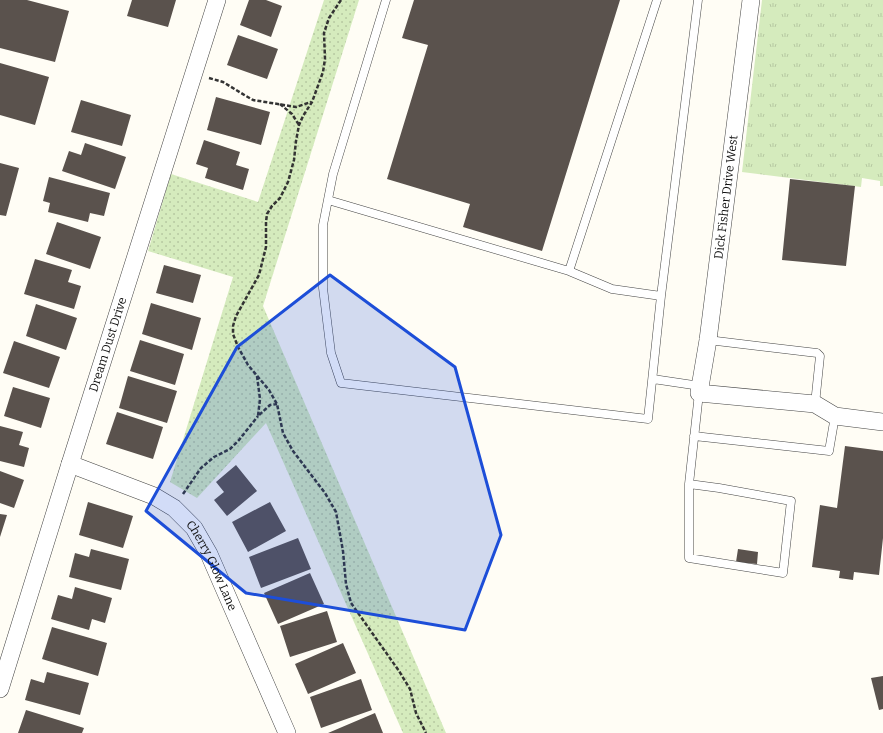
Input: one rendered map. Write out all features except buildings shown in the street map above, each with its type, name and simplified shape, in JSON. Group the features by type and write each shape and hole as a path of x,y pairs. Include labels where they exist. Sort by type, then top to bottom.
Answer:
{"street":[{"name":"Dream Dust Drive","path":"0,689 217,0"},
{"name":"Dick Fisher Drive West","path":"700,389 708,340 751,0"},
{"path":"700,389 815,404 835,416 883,422"},
{"name":"Cherry Glow Lane","path":"70,464 154,496 174,508 194,528 209,554 287,733"}],"lane":[{"path":"386,0 333,174 323,225 322,288 331,353 341,383 648,418 661,296 698,0"},
{"path":"569,271 657,0"},
{"path":"328,200 569,271 612,289 661,296"},
{"path":"708,340 817,353 820,356 815,404"},
{"path":"653,379 700,389 689,484 689,558 783,573 791,501 689,484"},
{"path":"694,436 829,451 835,416"}],"path":[{"path":"341,0 329,18 324,33 325,59 323,72 312,102 303,116 300,125 296,141 294,160 288,182 280,198 267,214 266,247 259,275 236,316 233,326 233,334 248,365 269,390 278,404 282,433 293,451 325,493 336,512 343,551 346,584 351,603 410,689 416,713 426,733"},
{"path":"194,74 223,82 254,100 296,107 312,102"},
{"path":"279,104 292,114 300,125"},
{"path":"257,375 260,399 258,416"},
{"path":"182,495 201,468 214,457 230,449 240,440 258,416 270,405 278,404"}],"highlighted area":[{"path":"330,275 455,367 501,535 465,630 246,593 146,511 237,347"}],"green space":[{"path":"324,0 359,0 263,306 446,733 403,733 266,423 197,498 170,482 233,277 148,251 171,174 258,202"},
{"path":"762,0 883,0 883,186 880,186 880,181 862,178 861,187 742,172"}]}
